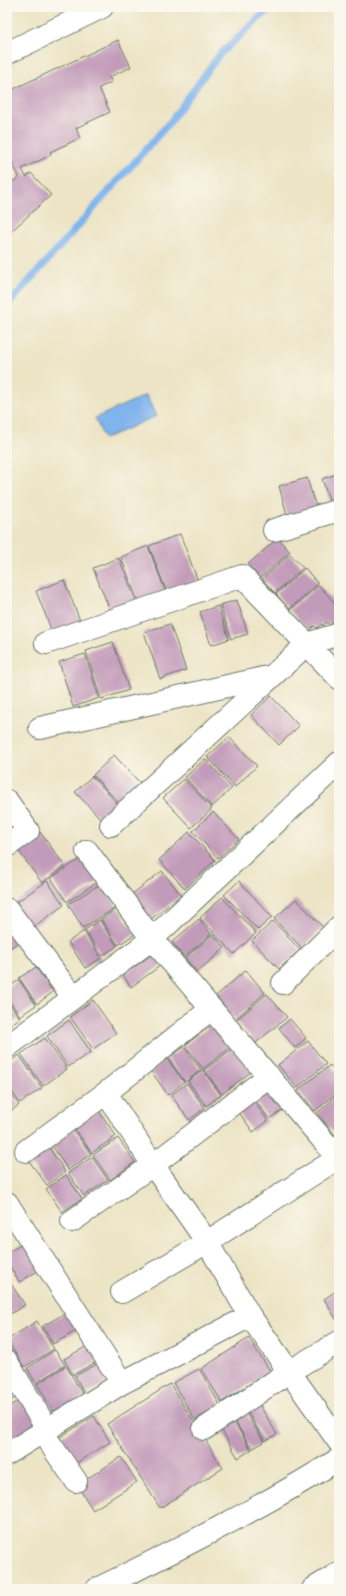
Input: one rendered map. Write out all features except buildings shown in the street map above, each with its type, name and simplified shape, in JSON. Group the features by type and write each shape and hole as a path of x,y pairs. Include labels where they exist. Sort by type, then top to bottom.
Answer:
{"street":[{"path":"7,53 102,7"},
{"path":"274,530 339,510"},
{"path":"46,643 242,576 339,678"},
{"path":"111,825 307,644 339,634"},
{"path":"40,728 273,675"},
{"path":"7,1046 152,938 339,763"},
{"path":"7,801 28,831 7,846"},
{"path":"87,851 152,938 338,1159 207,1242 122,1292"},
{"path":"8,910 73,997"},
{"path":"283,983 339,927"},
{"path":"26,1151 106,1092 211,1009"},
{"path":"72,1221 153,1165 269,1076"},
{"path":"106,1092 153,1165 207,1242 250,1316 339,1442"},
{"path":"7,1203 122,1383"},
{"path":"7,1454 122,1383 250,1316"},
{"path":"204,1429 290,1372 339,1342"},
{"path":"7,1362 45,1431 76,1481"},
{"path":"97,1589 173,1552 294,1487 339,1459"},
{"path":"313,1589 339,1573"}],"water":[{"path":"146,395 156,416 104,439 95,418"}],"waterway":[{"path":"7,306 170,122 220,54 271,7"}]}
